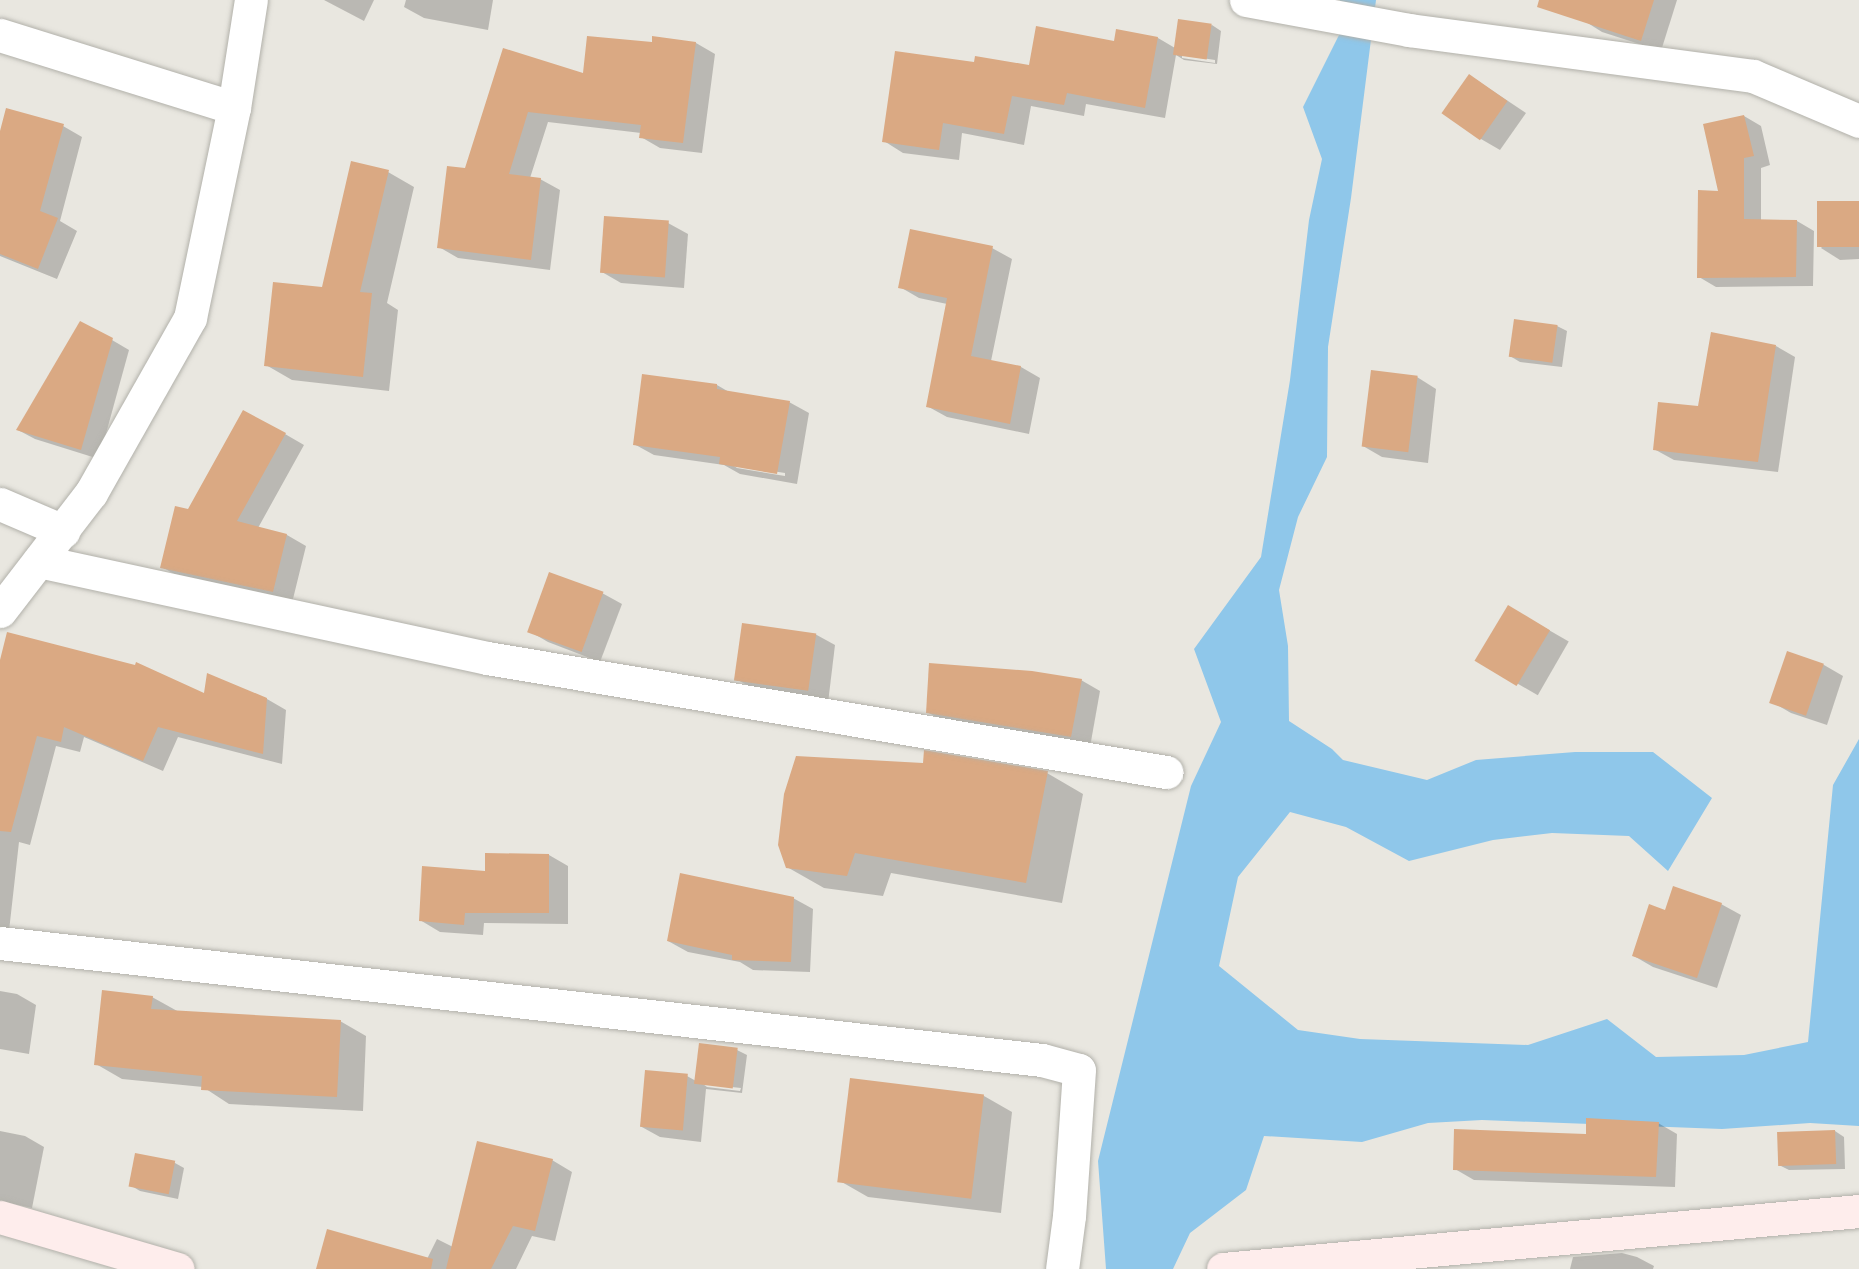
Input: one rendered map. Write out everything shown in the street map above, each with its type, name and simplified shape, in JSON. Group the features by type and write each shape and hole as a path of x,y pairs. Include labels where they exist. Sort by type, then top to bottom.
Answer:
{"main road":[{"path":"1223,1269 1859,1211"},
{"path":"0,1217 178,1269"}],"street":[{"path":"0,611 91,494 190,318 234,108 251,0"},
{"path":"1246,0 1396,28 1753,76 1859,121"},
{"path":"0,35 234,108"},
{"path":"0,504 63,531"},
{"path":"39,561 488,658 1166,772"},
{"path":"0,943 1042,1060 1079,1070 1070,1215 1062,1269"}],"water":[{"path":"1340,0 1376,0 1351,198 1328,347 1327,457 1298,517 1279,590 1288,646 1289,721 1332,749 1343,760 1427,780 1476,760 1575,752 1653,752 1712,798 1668,871 1629,836 1552,833 1493,840 1409,861 1346,827 1290,812 1238,877 1219,966 1298,1030 1360,1039 1528,1045 1607,1019 1656,1057 1744,1055 1808,1042 1833,785 1859,739 1859,1126 1810,1123 1722,1129 1482,1120 1428,1123 1362,1142 1264,1136 1246,1190 1190,1233 1173,1269 1106,1269 1098,1161 1191,786 1221,722 1194,649 1261,557 1290,380 1309,220 1322,159 1303,107 1340,33"}],"building":[{"path":"1539,0 1654,0 1641,41 1537,7"},
{"path":"1178,19 1212,24 1207,59 1173,55"},
{"path":"1036,26 1114,41 1116,29 1158,37 1145,108 1067,93 1064,105 1012,96 1004,134 943,123 939,150 882,142 895,51 974,62 975,56 1029,65"},
{"path":"587,36 652,42 652,36 696,42 683,143 639,138 641,125 528,112 509,174 541,178 531,260 437,248 447,166 465,168 503,48 583,73"},
{"path":"1469,74 1508,101 1480,140 1441,113"},
{"path":"6,108 64,124 40,211 58,218 38,269 0,254 0,131"},
{"path":"1744,115 1754,156 1744,158 1744,219 1797,220 1796,277 1697,278 1698,190 1718,191 1703,124"},
{"path":"351,161 389,170 360,292 372,293 363,377 264,366 273,282 322,287"},
{"path":"1817,201 1859,201 1859,247 1817,247"},
{"path":"604,216 669,221 665,277 600,273"},
{"path":"910,229 993,246 971,356 1021,366 1010,424 926,407 947,298 898,288"},
{"path":"1514,319 1558,325 1552,363 1509,357"},
{"path":"80,321 113,338 81,450 16,430"},
{"path":"1711,332 1776,345 1758,462 1653,450 1658,402 1698,406"},
{"path":"1371,370 1418,376 1408,452 1362,446"},
{"path":"642,374 717,384 717,389 790,401 777,474 719,464 720,457 633,445"},
{"path":"243,410 286,433 237,521 287,534 273,592 160,568 175,506 188,509"},
{"path":"549,572 604,592 582,652 527,632"},
{"path":"1508,605 1550,630 1517,686 1475,661"},
{"path":"742,623 816,633 808,691 734,680"},
{"path":"7,632 135,665 136,662 204,693 207,673 267,698 263,754 158,727 143,761 64,727 61,742 37,736 11,832 0,831 0,660"},
{"path":"1787,651 1824,664 1806,716 1769,703"},
{"path":"929,663 1032,671 1082,679 1071,737 926,713"},
{"path":"924,750 1048,771 1026,883 855,853 847,876 786,868 778,845 784,794 796,756 923,763"},
{"path":"485,853 549,854 549,913 465,913 464,925 419,921 422,866 485,871"},
{"path":"680,873 794,897 791,962 732,960 732,955 667,941"},
{"path":"1673,886 1722,903 1697,978 1632,956 1649,904 1665,910"},
{"path":"102,990 153,996 151,1009 341,1020 337,1097 201,1090 202,1076 94,1065"},
{"path":"699,1043 738,1048 733,1088 694,1084"},
{"path":"645,1070 688,1074 683,1131 640,1127"},
{"path":"850,1078 984,1094 971,1199 837,1182"},
{"path":"1586,1118 1659,1122 1656,1177 1453,1170 1454,1129 1586,1134"},
{"path":"1835,1130 1836,1164 1778,1166 1777,1132"},
{"path":"477,1141 553,1159 535,1231 513,1226 491,1269 446,1269"},
{"path":"135,1153 175,1161 169,1194 129,1186"},
{"path":"327,1229 433,1259 431,1269 316,1269"}]}
